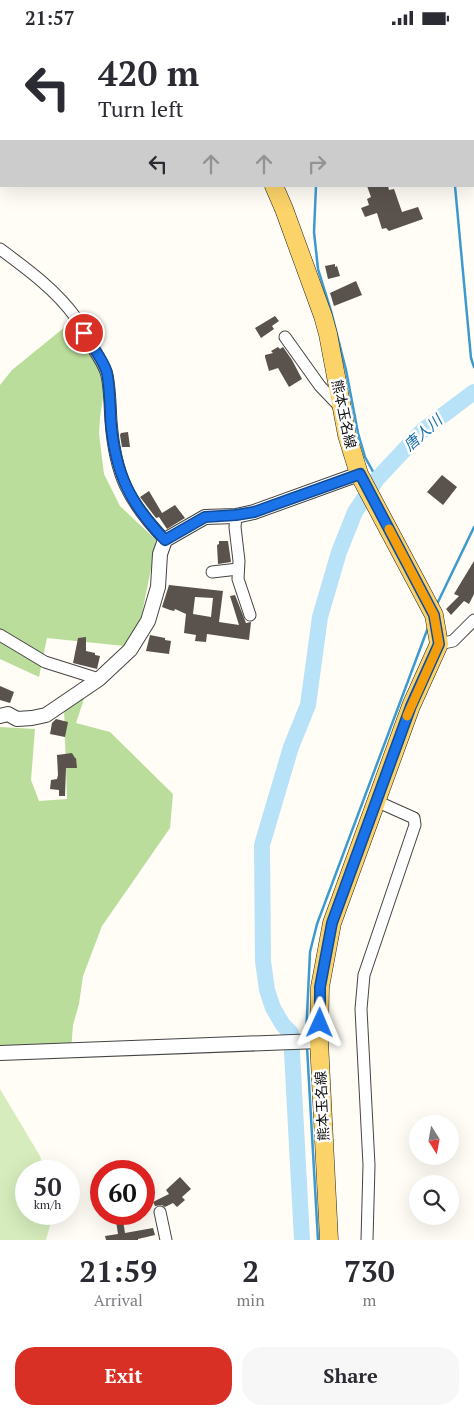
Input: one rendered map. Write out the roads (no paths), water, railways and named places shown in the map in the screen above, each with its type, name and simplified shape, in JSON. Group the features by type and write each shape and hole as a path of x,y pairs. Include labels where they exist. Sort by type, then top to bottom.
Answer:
{"main road":[{"name":"熊本玉名線","path":"274,187 328,334 350,449 361,477 434,615 439,644 411,706 332,923 320,987 311,1041 328,1240"}],"street":[{"path":"0,249 42,281 76,318 107,372 112,440 121,476 132,501 165,540"},
{"path":"286,337 320,386 342,409"},
{"path":"0,716 8,714 17,719 46,715 99,679 130,650 148,621 158,587 160,554 165,540 205,517 254,512 361,477"},
{"path":"236,515 235,527 239,561 238,579 250,615"},
{"path":"212,572 238,569"},
{"path":"439,644 453,641 474,620"},
{"path":"0,635 45,662 99,679"},
{"path":"367,1240 368,1145 361,1009 364,975 415,825 414,818 376,801"},
{"path":"0,1053 311,1041"},
{"path":"160,1212 166,1240"}],"waterway":[{"path":"316,187 314,232 318,269 346,370 358,433 365,457 377,479"},
{"path":"455,187 471,358 474,367"},
{"name":"唐人川","path":"302,1240 291,1033 283,1025 273,1008 267,990 263,961 262,845 291,747 308,705 320,617 339,552 355,512 377,479 422,431 474,392"},
{"path":"437,604 474,527"},
{"path":"306,1036 310,952 317,924 429,625"},
{"path":"307,1047 318,1240"}]}
